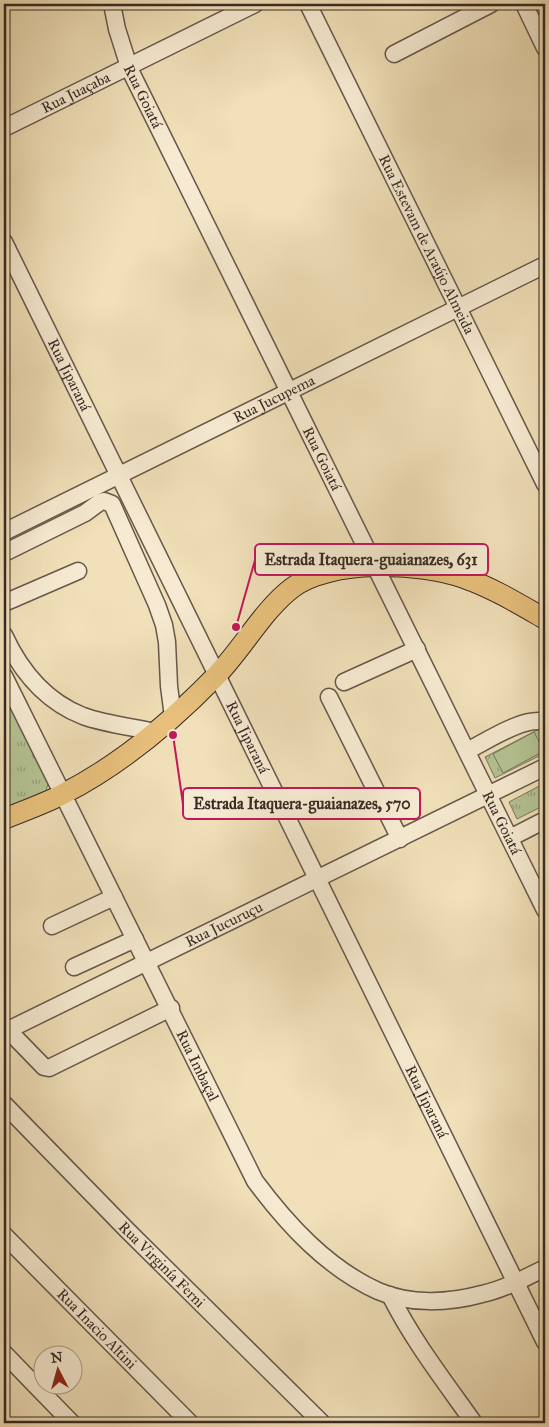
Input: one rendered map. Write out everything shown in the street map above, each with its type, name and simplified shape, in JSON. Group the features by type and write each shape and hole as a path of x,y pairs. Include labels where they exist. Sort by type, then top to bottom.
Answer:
{"main road":[{"path":"4,819 63,795 124,757 173,717 217,676 274,606 292,587 317,575 343,568 375,566 430,569 464,578 496,592 545,619"}],"street":[{"name":"Rua Goiatá","path":"112,4 128,66 545,910"},
{"name":"Rua Juaçaba","path":"4,128 255,4"},
{"name":"Rua Estevam de Araújo Almeida","path":"308,4 545,484"},
{"path":"394,54 491,4"},
{"path":"524,4 545,48"},
{"name":"Rua Jiparaná","path":"4,242 545,1342"},
{"name":"Rua Jucupema","path":"4,532 545,265"},
{"path":"4,552 85,513 100,502 104,501 112,504 164,625 173,717"},
{"path":"4,603 78,571"},
{"path":"4,636 34,684 62,706 85,716 155,732"},
{"path":"344,682 416,649"},
{"name":"Rua Imbaçal","path":"4,676 146,963 171,1008 242,1157 270,1201 295,1230 336,1265 378,1291 415,1300 446,1300 484,1294 545,1268"},
{"path":"329,697 400,839"},
{"path":"467,751 520,724 534,721 545,722"},
{"name":"Rua Jucuruçu","path":"171,1008 46,1068 6,1031 545,767"},
{"path":"510,838 545,820"},
{"path":"52,926 114,897"},
{"path":"74,966 135,939"},
{"name":"Rua Virginía Ferni","path":"4,1104 127,1230 322,1423"},
{"name":"Rua Inacio Altini","path":"4,1235 190,1423"},
{"path":"390,1295 412,1334 474,1423"},
{"path":"4,1353 72,1423"}],"green space":[{"path":"4,692 48,784 45,794 4,810"},
{"path":"545,726 545,753 495,778 485,757"},
{"path":"534,732 544,751 503,773 493,754"},
{"path":"545,783 545,805 517,819 509,802"}],"place":[{"name":"Estrada Itaquera-guaianazes, 631","path":"236,627"},
{"name":"Estrada Itaquera-guaianazes, 570","path":"173,735"}]}
